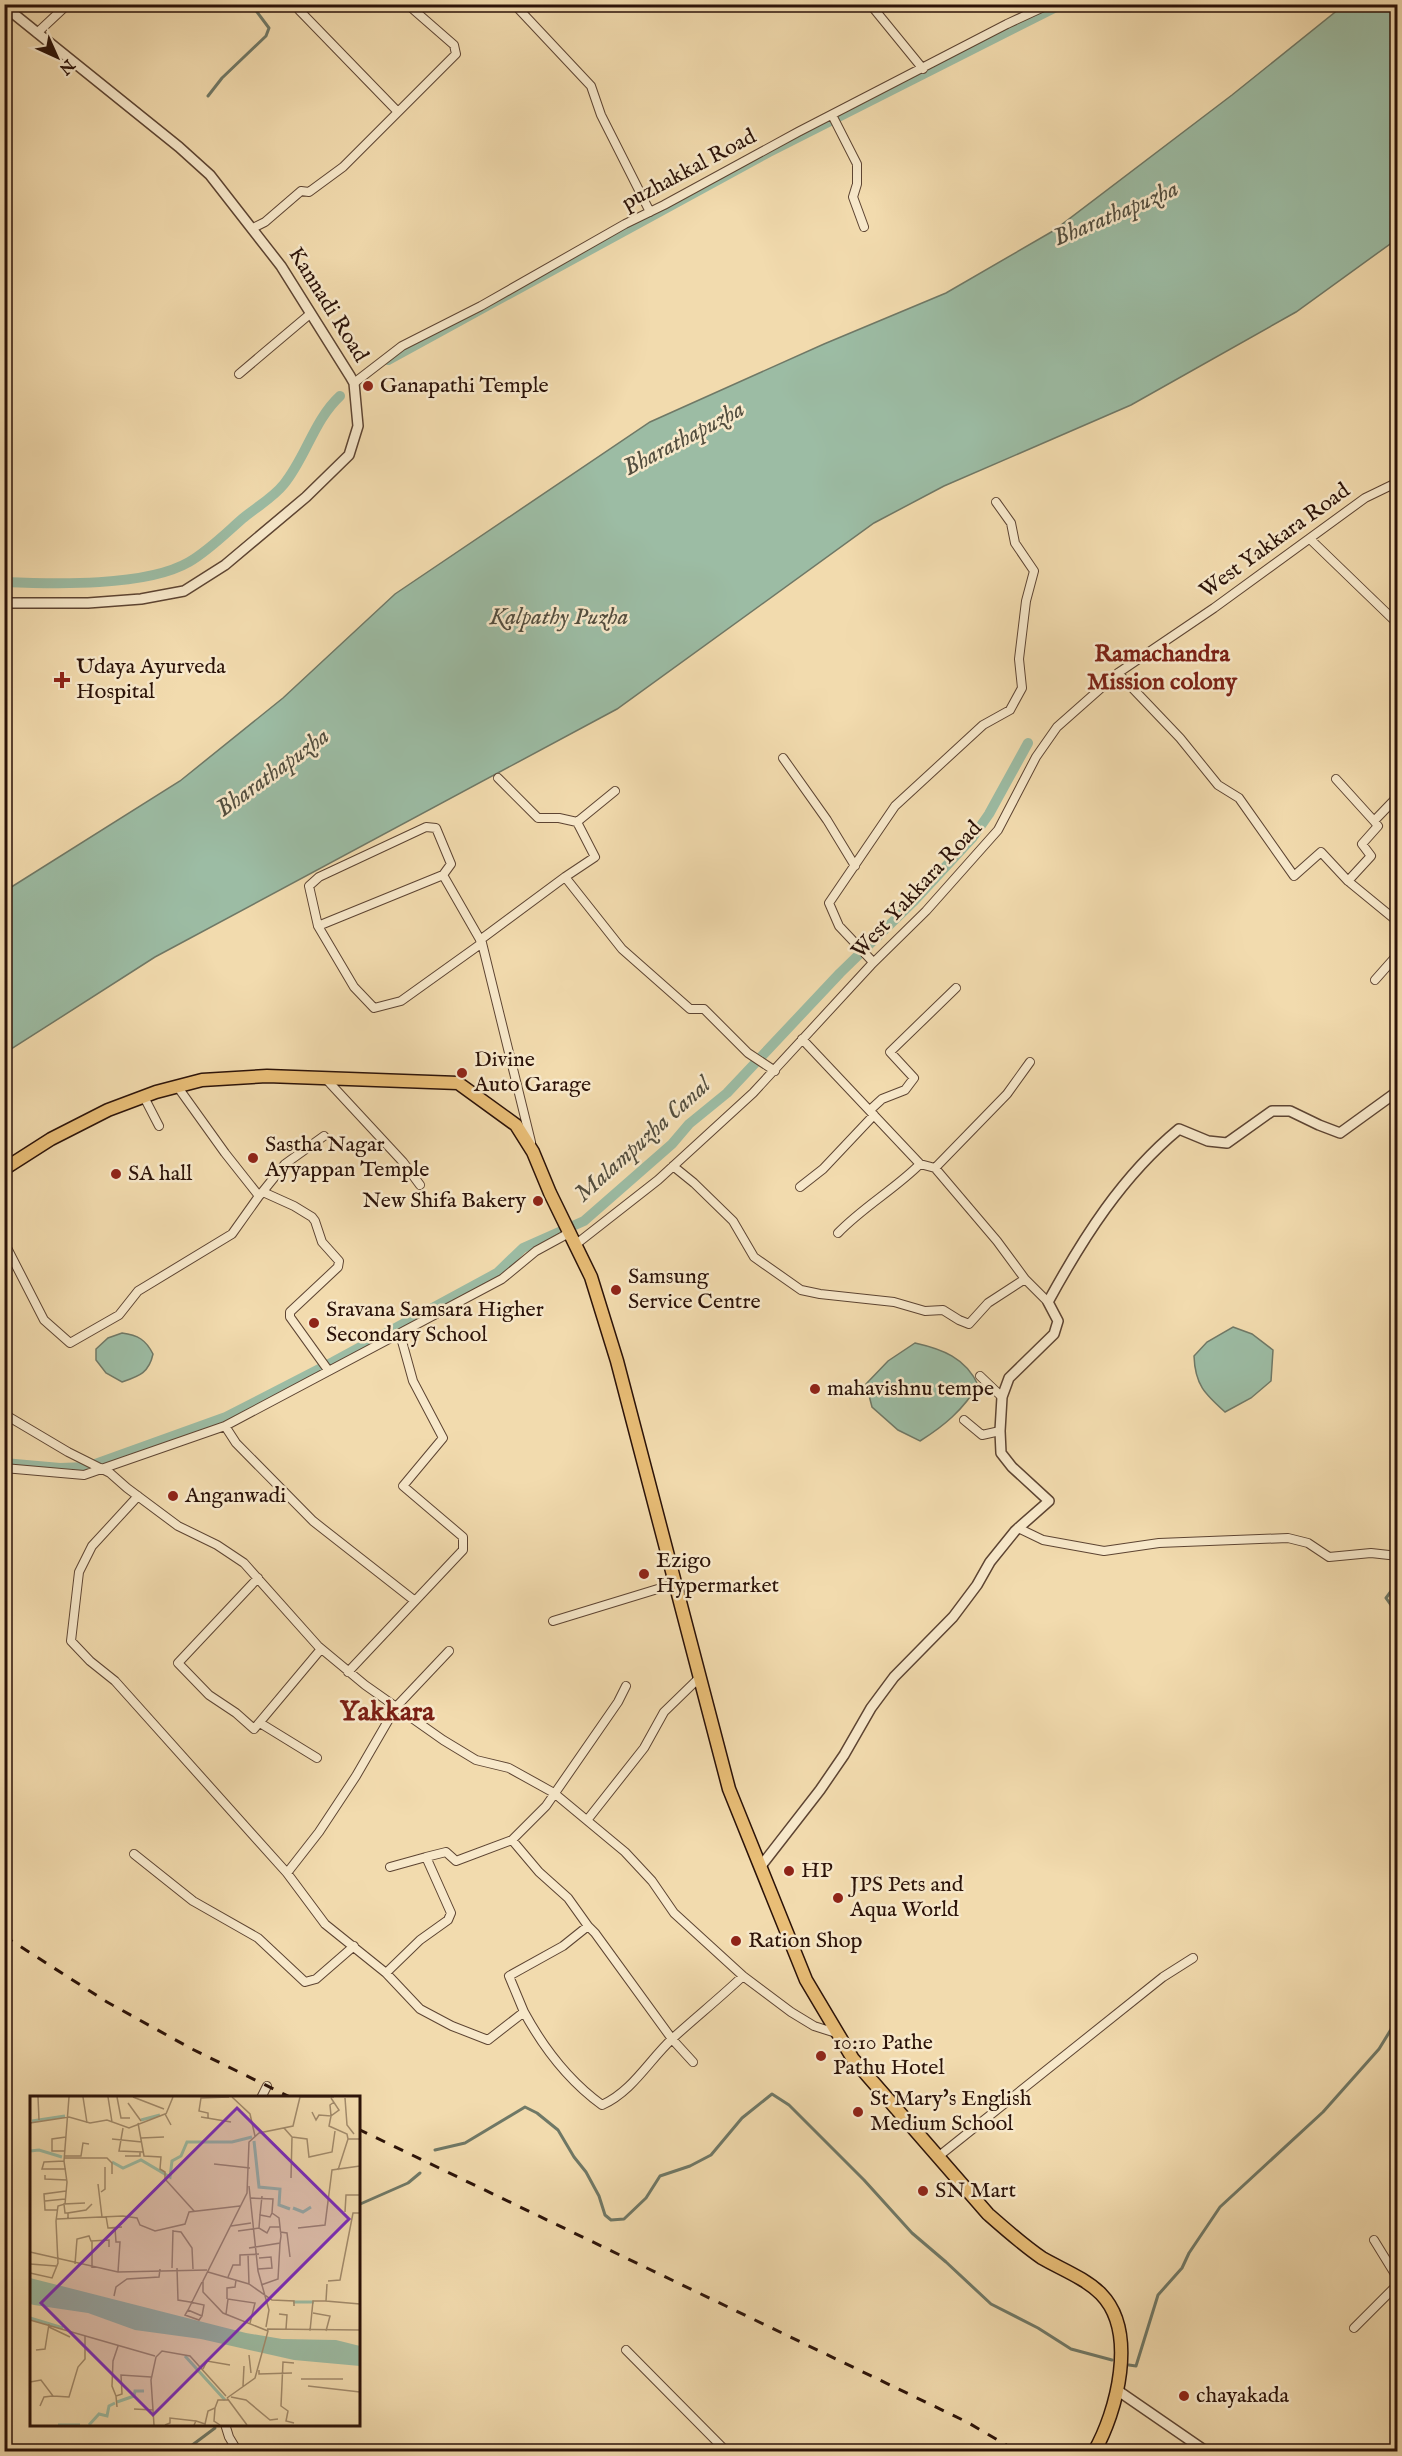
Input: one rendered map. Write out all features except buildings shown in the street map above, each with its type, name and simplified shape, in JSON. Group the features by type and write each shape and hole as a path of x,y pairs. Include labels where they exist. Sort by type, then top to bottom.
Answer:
{"main road":[{"path":"4,1169 51,1139 108,1110 177,1086 202,1080 256,1076 458,1083 516,1125 533,1152 591,1277 617,1361 729,1789 806,1980 853,2059 988,2214 1041,2257 1083,2280 1102,2295 1113,2313 1120,2340 1121,2357 1117,2390 1103,2435 1094,2451"}],"street":[{"path":"37,33 68,4"},
{"path":"304,4 299,10 398,112"},
{"path":"254,228 265,222 301,191 309,192 343,167 456,54 454,45 406,4"},
{"path":"514,4 591,86 601,115 650,212"},
{"path":"870,4 923,69"},
{"name":"puzhakkal Road","path":"354,383 402,346 481,306 832,115 1050,4"},
{"name":"Kannadi Road","path":"4,603 88,603 141,599 184,591 225,565 274,525 349,455 358,426 354,383 281,266 254,228 210,175 5,5"},
{"path":"832,115 857,164 857,184 854,197 864,227"},
{"path":"239,374 310,314"},
{"name":"West Yakkara Road","path":"575,1245 673,1166 775,1071 873,962 926,911 998,830 1036,757 1057,727 1118,673 1214,608 1365,498 1398,482"},
{"path":"873,962 839,927 829,903 895,806 983,725 1010,710 1022,688 1019,659 1026,601 1034,571 1015,543 1011,523 996,502"},
{"path":"1310,539 1398,624"},
{"path":"1118,673 1180,738 1218,784 1239,798 1294,876 1322,852 1348,881 1398,921"},
{"path":"783,758 827,820 855,866"},
{"path":"498,778 538,818 559,818 577,822"},
{"path":"1336,779 1378,826 1362,844 1371,856 1348,881"},
{"path":"577,822 615,791"},
{"path":"1374,822 1398,796"},
{"path":"318,926 443,875 451,864 436,828 426,827 319,878 309,886 318,926 354,987 374,1008 401,1001 565,877 595,857 577,822"},
{"path":"443,875 481,941 533,1152"},
{"path":"565,877 622,949 690,1009 704,1009 748,1053 775,1071"},
{"path":"1376,980 1398,954"},
{"path":"800,1187 823,1168 882,1099 905,1090 914,1078 890,1052 956,988"},
{"path":"761,1866 820,1790 844,1755 870,1708 894,1677 953,1617 990,1562 1018,1528 1049,1501 1012,1467 1001,1453 1000,1431 1002,1397 1009,1378 1054,1334 1058,1321 1048,1302 1025,1279 997,1240 935,1168 921,1164 802,1039"},
{"path":"935,1168 1007,1094 1030,1062"},
{"path":"325,1078 403,1162 420,1185"},
{"path":"177,1086 225,1154 261,1194 294,1206 312,1217 322,1242 339,1261 338,1267 290,1312 290,1317 328,1370"},
{"path":"1048,1302 1086,1235 1138,1167 1179,1130 1208,1142 1227,1143 1272,1111 1290,1111 1340,1132 1398,1091"},
{"path":"144,1097 159,1126"},
{"path":"4,1242 44,1320 70,1343 119,1315 138,1291 232,1234 285,1164 324,1136"},
{"path":"838,1233 852,1218 900,1184 921,1164"},
{"path":"673,1166 694,1182 733,1221 754,1257 801,1290 894,1302 925,1311 943,1310 969,1324 988,1303 1025,1279"},
{"path":"4,1468 84,1475 95,1466 225,1426 502,1279 567,1229"},
{"path":"348,1672 464,1550 464,1537 403,1486 443,1438 413,1381 400,1334"},
{"path":"980,1376 1002,1397"},
{"path":"4,1414 68,1452 110,1473 178,1526 217,1545 244,1563 321,1649 396,1707 476,1760 509,1768 554,1793 625,1852 652,1881 674,1913 743,1976 791,2012 814,2026 836,2033"},
{"path":"964,1420 982,1435 1000,1431"},
{"path":"225,1426 236,1443 313,1521 415,1601"},
{"path":"138,1496 92,1546 79,1572 71,1641 90,1661 115,1681 287,1873 325,1924 386,1973 420,2009 452,2026 488,2040 524,2012"},
{"path":"1018,1528 1042,1540 1104,1551 1160,1543 1288,1538 1308,1543 1329,1557 1371,1553 1398,1556"},
{"path":"258,1578 178,1663 209,1695 236,1713 255,1730 321,1649"},
{"path":"553,1621 674,1584"},
{"path":"287,1873 319,1832 356,1776 396,1707 449,1651"},
{"path":"588,1819 608,1790 622,1778 644,1748 664,1712 699,1678"},
{"path":"390,1867 446,1852 456,1861 512,1840 546,1806 618,1702 626,1686"},
{"path":"260,1723 317,1758"},
{"path":"512,1840 539,1872 568,1898 672,2039 693,2062"},
{"path":"134,1854 193,1900 258,1938 305,1982 316,1979 354,1946"},
{"path":"386,1973 420,1940 448,1920 451,1914 426,1857"},
{"path":"588,1926 563,1946 509,1976 524,2012 542,2044 589,2096 602,2105 614,2099 633,2082 672,2039 743,1976"},
{"path":"939,2156 1163,1977 1192,1958"},
{"path":"262,2096 267,2086"},
{"path":"1374,2240 1398,2279"},
{"path":"1354,2328 1398,2284"},
{"path":"626,2350 727,2451"},
{"path":"1117,2390 1207,2451"},
{"path":"226,2426 229,2437 238,2451"}],"water":[{"name":"Kalpathy Puzha","path":"1344,5 1397,5 1397,239 1296,312 1131,405 944,486 874,523 617,709 155,957 5,1053 5,891 180,781 283,698 395,594 650,422 824,344 946,293 1053,231 1232,95"},
{"path":"1233,1327 1252,1334 1273,1350 1271,1381 1251,1398 1225,1412 1202,1388 1196,1374 1194,1356 1207,1342"},
{"path":"122,1333 141,1339 153,1354 146,1370 122,1382 106,1373 96,1360 96,1349 108,1338"},
{"path":"915,1343 935,1348 960,1361 978,1385 952,1417 920,1441 898,1430 872,1407 866,1384 888,1361"}],"waterway":[{"path":"208,96 222,78 266,36 269,28 251,4"},
{"path":"388,360 769,152 1062,4"},
{"path":"4,582 73,583 125,580 171,570 189,562 210,548 280,489 292,473 323,416 340,396"},
{"name":"Malampuzha Canal","path":"4,1463 60,1468 87,1467 226,1417 497,1273 523,1248 584,1221 672,1144 689,1124 727,1093 840,973 913,902 973,837 989,814 1028,743"},
{"path":"1398,1582 1386,1598 1398,1615"},
{"path":"1129,2365 1136,2366 1158,2295 1182,2268 1189,2253 1220,2207 1323,2112 1379,2049 1398,2018"},
{"path":"435,2150 465,2143 525,2107 537,2113 558,2130 586,2172 599,2196 605,2215 611,2220 624,2219 646,2198 660,2176 690,2166 711,2155 742,2118 772,2094 789,2105 864,2180 912,2233 991,2304 1038,2328 1071,2349 1112,2360"},
{"path":"360,2204 408,2183 420,2173"},
{"path":"183,2452 215,2428 214,2426"}],"railway":[{"path":"4,1936 107,2002 192,2049 288,2096"},
{"path":"360,2130 967,2422 1018,2452"}],"place":[{"name":"Ganapathi Temple","path":"368,386"},
{"name":"Udaya Ayurveda Hospital","path":"62,680"},
{"name":"Divine Auto Garage","path":"462,1073"},
{"name":"Sastha Nagar Ayyappan Temple","path":"253,1158"},
{"name":"SA hall","path":"116,1174"},
{"name":"New Shifa Bakery","path":"538,1201"},
{"name":"Samsung Service Centre","path":"616,1290"},
{"name":"Sravana Samsara Higher Secondary School","path":"314,1323"},
{"name":"mahavishnu tempe","path":"815,1389"},
{"name":"Anganwadi","path":"173,1496"},
{"name":"Ezigo Hypermarket","path":"644,1574"},
{"name":"HP","path":"789,1871"},
{"name":"JPS Pets and Aqua World","path":"838,1898"},
{"name":"Ration Shop","path":"736,1941"},
{"name":"10:10 Pathe Pathu Hotel","path":"821,2056"},
{"name":"St Mary's English Medium School","path":"858,2112"},
{"name":"SN Mart","path":"923,2191"},
{"name":"chayakada","path":"1184,2396"}],"district":[{"name":"Ramachandra Mission colony","path":"1162,668"},
{"name":"Yakkara","path":"387,1712"}],"water label":[{"name":"Bharathapuzha","path":"1116,214"},
{"name":"Bharathapuzha","path":"684,439"},
{"name":"Bharathapuzha","path":"273,773"}]}
